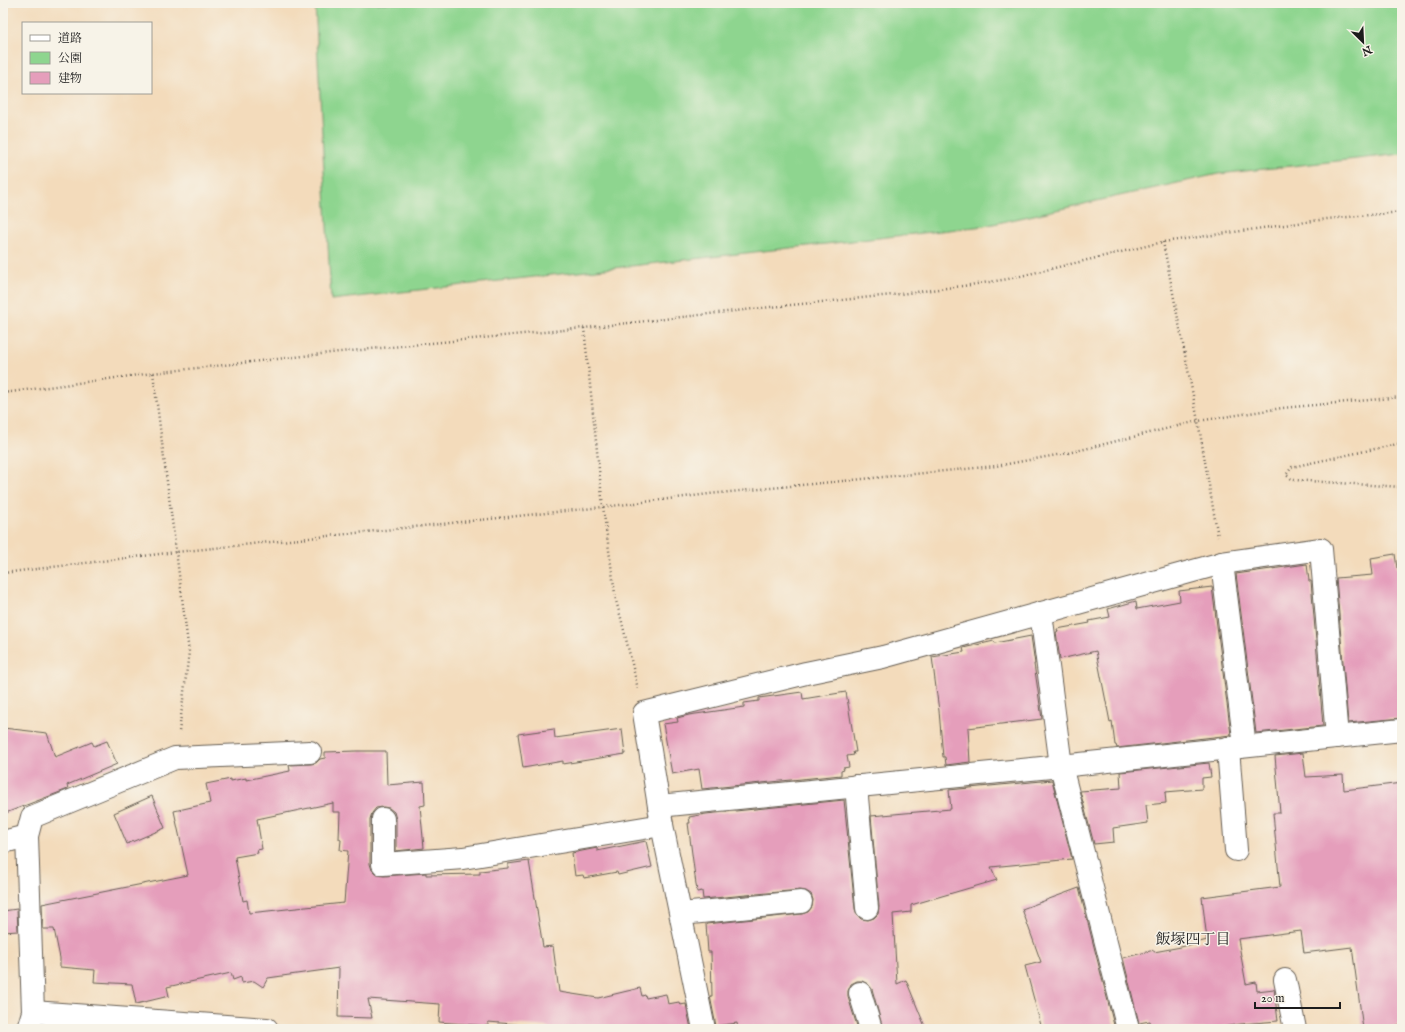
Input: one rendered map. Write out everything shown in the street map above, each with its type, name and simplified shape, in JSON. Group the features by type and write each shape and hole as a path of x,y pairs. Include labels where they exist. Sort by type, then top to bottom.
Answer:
{"street":[{"path":"704,1029 661,816 644,713 806,673 882,657 1222,563 1321,549 1337,737"},
{"path":"1222,563 1237,747 1236,850"},
{"path":"1041,614 1060,766 1128,1029"},
{"path":"383,819 383,864 463,858 661,816 856,786 1402,730"},
{"path":"267,1029 30,1020 27,836 32,817 175,758 310,752"},
{"path":"856,786 867,908"},
{"path":"3,842 27,836"},
{"path":"681,914 801,902"},
{"path":"1285,980 1294,1029"},
{"path":"860,993 871,1029"}],"path":[{"path":"3,393 153,373 330,353 584,328 892,295 970,285 1008,279 1163,242 1327,219 1402,212"},
{"path":"1163,242 1198,421 1222,563"},
{"path":"584,328 603,507 616,601 644,713"},
{"path":"153,373 189,652 175,758"},
{"path":"3,573 176,552 603,507 724,492 996,466 1068,453 1198,421 1282,408 1402,397"},
{"path":"1402,443 1292,467 1286,475 1293,480 1402,487"}],"green space":[{"path":"315,3 1402,3 1402,154 1218,174 984,226 331,300"}],"building":[{"path":"1395,554 1397,568 1399,567 1402,592 1402,718 1348,723 1336,578 1373,575 1371,558"},
{"path":"1307,564 1309,581 1311,581 1323,726 1256,733 1236,574"},
{"path":"1212,587 1231,735 1117,748 1115,745 1112,721 1110,722 1096,651 1060,659 1056,632 1058,632 1057,629 1090,623 1089,621 1110,617 1108,609 1136,601 1137,609 1180,601 1179,591"},
{"path":"1031,636 1042,719 968,728 970,762 946,765 945,757 943,757 932,657 964,652 963,648 994,641 995,643"},
{"path":"802,692 803,699 846,692 856,752 853,752 854,755 847,756 849,767 843,768 844,770 841,771 841,775 702,789 699,769 672,774 663,724 678,722 677,718 689,715 744,707 744,703 759,701 759,698"},
{"path":"3,728 47,733 55,757 92,742 94,746 107,741 117,764 67,785 68,789 3,814"},
{"path":"554,729 555,738 622,729 625,754 563,764 563,761 523,768 518,734"},
{"path":"386,751 387,785 424,782 425,805 420,806 424,848 396,851 396,819 394,812 389,808 383,807 376,808 372,813 370,819 370,864 372,870 377,875 384,876 426,873 426,875 480,874 480,871 508,868 508,864 529,861 543,947 553,946 559,992 598,998 640,988 642,996 645,995 646,998 666,994 668,1004 679,1002 680,1005 686,1004 691,1029 548,1029 549,1027 488,1022 488,1026 439,1022 440,1004 368,999 372,1018 338,1017 339,968 268,978 263,987 254,981 242,983 241,977 233,980 231,973 167,987 169,996 136,1004 132,984 94,982 95,970 60,967 60,958 54,929 43,929 42,904 188,875 174,811 210,803 206,784 231,779 231,781 246,778 246,780 290,771 289,765 316,763 320,759 325,758 325,752","holes":["333,803 333,812 340,812 340,850 348,851 344,903 249,913 247,900 243,901 235,857 258,853 257,850 262,849 257,819"]},
{"path":"1303,753 1306,777 1343,775 1344,790 1402,783 1402,1024 1384,1029 1363,1029 1352,947 1304,953 1301,931 1238,939 1246,984 1256,982 1257,991 1274,989 1278,1021 1241,1024 1209,1029 1152,1029 1150,1021 1139,1023 1123,958 1154,950 1154,952 1181,947 1207,940 1202,897 1280,887 1273,813 1280,813 1275,756"},
{"path":"1209,763 1211,777 1202,778 1202,789 1165,792 1166,803 1146,805 1148,823 1113,828 1114,842 1094,844 1080,791 1121,788 1120,772"},
{"path":"1052,780 1072,859 991,867 997,880 911,905 911,912 893,914 897,984 906,980 926,1029 883,1029 872,989 868,984 862,981 857,981 851,984 848,991 848,997 858,1029 738,1029 737,1023 716,1026 710,996 712,996 711,952 708,952 706,924 802,914 808,912 812,907 813,900 811,894 800,890 703,899 702,891 697,892 688,823 690,823 689,817 844,800 855,909 857,915 861,919 868,920 874,918 878,914 879,907 871,816 951,809 949,790"},
{"path":"152,796 165,828 127,844 114,813"},
{"path":"646,841 652,867 618,875 617,872 584,878 583,875 575,876 572,853 597,848 597,851"},
{"path":"1079,888 1115,1029 1042,1029 1025,966 1041,962 1022,909"},
{"path":"17,909 18,931 3,932 3,911"}],"district":[{"name":"飯塚四丁目","path":"1193,939"}]}
